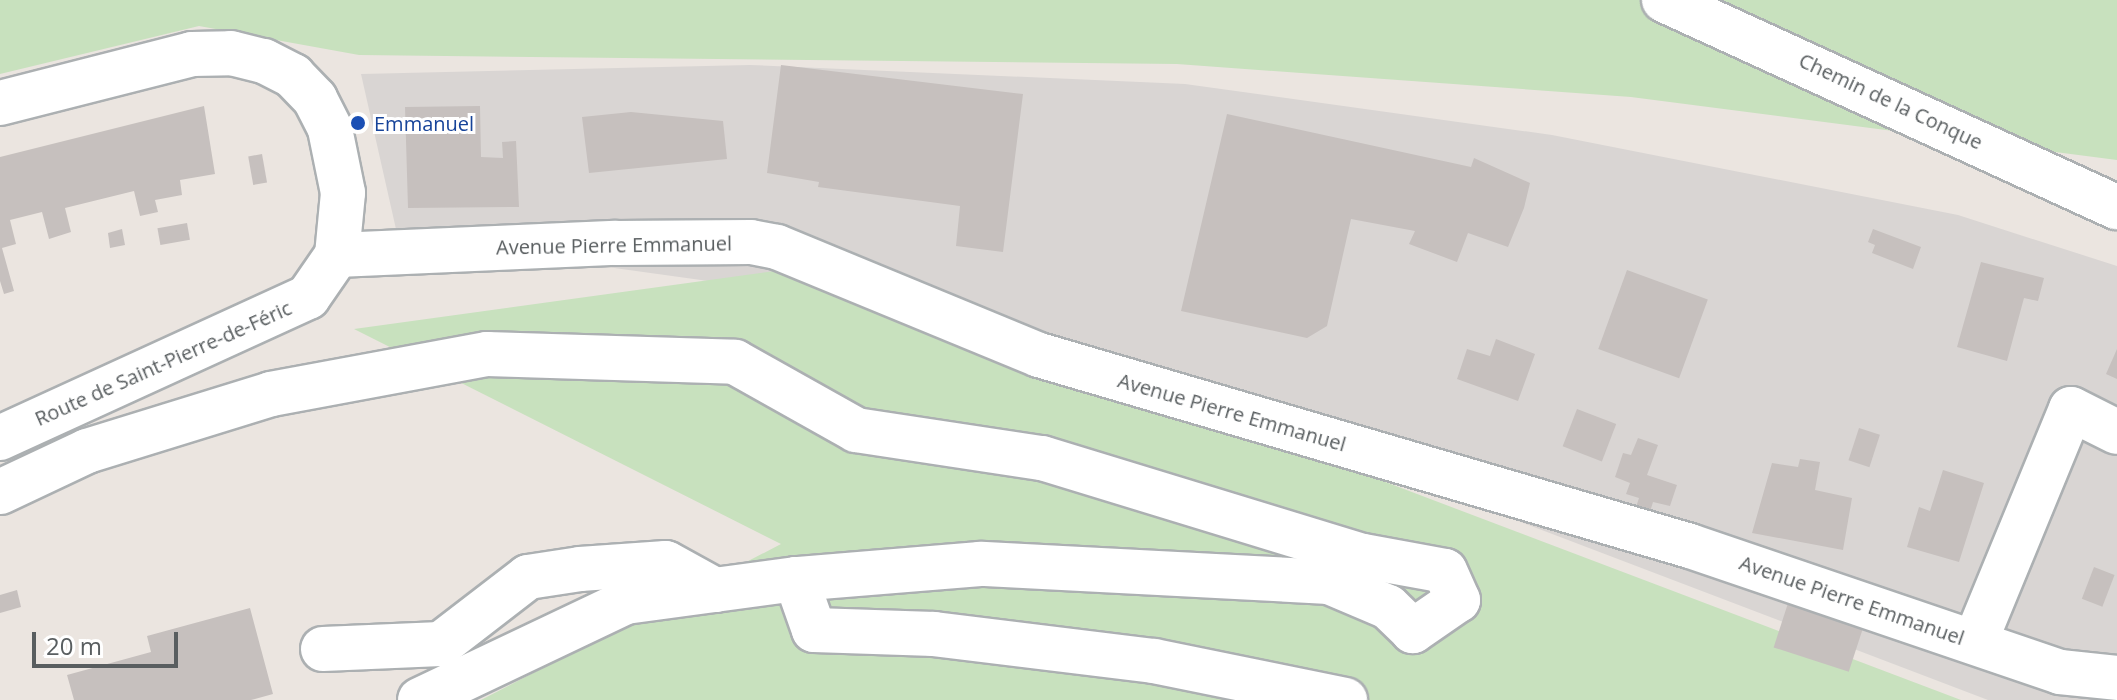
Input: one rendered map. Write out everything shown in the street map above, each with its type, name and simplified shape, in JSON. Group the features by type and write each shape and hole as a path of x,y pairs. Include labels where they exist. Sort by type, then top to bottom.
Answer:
{"street":[{"name":"Chemin de la Conque","path":"1664,0 2117,207"},
{"name":"Route de Saint-Pierre-de-Féric","path":"0,103 192,54 231,53 264,61 293,76 315,99 330,129 343,193 337,255 308,297 270,318 0,438"},
{"name":"Avenue Pierre Emmanuel","path":"337,255 616,243 751,242 777,247 1039,355 1690,546 2060,672 2117,678"},
{"path":"0,492 87,451 271,394 487,354 735,362 856,430 1042,458 1363,556 1445,571 1458,600 1413,631 1388,607 1329,582 980,564 796,579 626,602 420,700"},
{"path":"1975,642 2071,409 2117,432"},
{"path":"323,649 441,644 528,577 580,569 666,563 715,590"},
{"path":"796,579 814,630 934,634 1154,661 1345,700"}],"shaded area":[{"path":"750,65 1185,84 1552,135 1958,215 2117,266 2117,700 1988,700 990,320 398,238 361,74"}],"green space":[{"path":"0,0 2117,0 2117,160 1631,97 1177,64 359,55 199,26 0,74"},
{"path":"782,270 1256,433 1961,700 481,700 781,544 354,329"}],"building":[{"path":"781,65 1023,94 1003,252 956,246 960,206 818,187 819,182 767,173"},
{"path":"204,106 215,174 180,180 182,195 155,200 158,212 140,216 134,191 65,208 71,232 49,239 42,212 10,220 16,244 2,248 14,291 4,294 0,281 0,157"},
{"path":"480,106 481,157 503,158 502,142 516,141 519,207 408,208 405,107"},
{"path":"631,112 723,121 727,159 589,173 582,117"},
{"path":"1227,114 1471,167 1474,158 1530,183 1524,208 1508,247 1468,233 1457,262 1409,244 1415,231 1351,219 1327,326 1307,338 1181,311"},
{"path":"262,154 267,183 253,185 248,156"},
{"path":"187,223 190,240 160,245 157,228"},
{"path":"122,229 125,245 110,248 108,233"},
{"path":"1873,229 1921,247 1913,269 1872,253 1875,245 1868,242"},
{"path":"1981,262 2044,278 2038,301 2024,298 2007,361 1957,347"},
{"path":"1627,270 1708,299 1679,378 1598,349"},
{"path":"1496,339 1535,354 1518,401 1457,379 1467,349 1490,356"},
{"path":"2117,349 2117,379 2106,374"},
{"path":"1577,409 1616,424 1602,461 1563,446"},
{"path":"1859,428 1880,435 1869,467 1848,460"},
{"path":"1638,438 1658,445 1647,475 1677,485 1670,506 1653,502 1649,515 1636,507 1639,498 1626,494 1630,483 1615,477 1623,453 1631,455"},
{"path":"1800,459 1820,462 1815,490 1852,498 1843,550 1752,533 1772,463 1798,467"},
{"path":"1943,470 1984,483 1959,562 1907,547 1919,507 1930,511"},
{"path":"2094,567 2115,575 2102,607 2082,599"},
{"path":"17,590 21,607 0,613 0,595"},
{"path":"1790,597 1865,621 1849,672 1774,647"},
{"path":"250,608 273,694 251,700 74,700 67,675 151,652 147,636"}],"place":[{"name":"Emmanuel","path":"358,123"}]}
